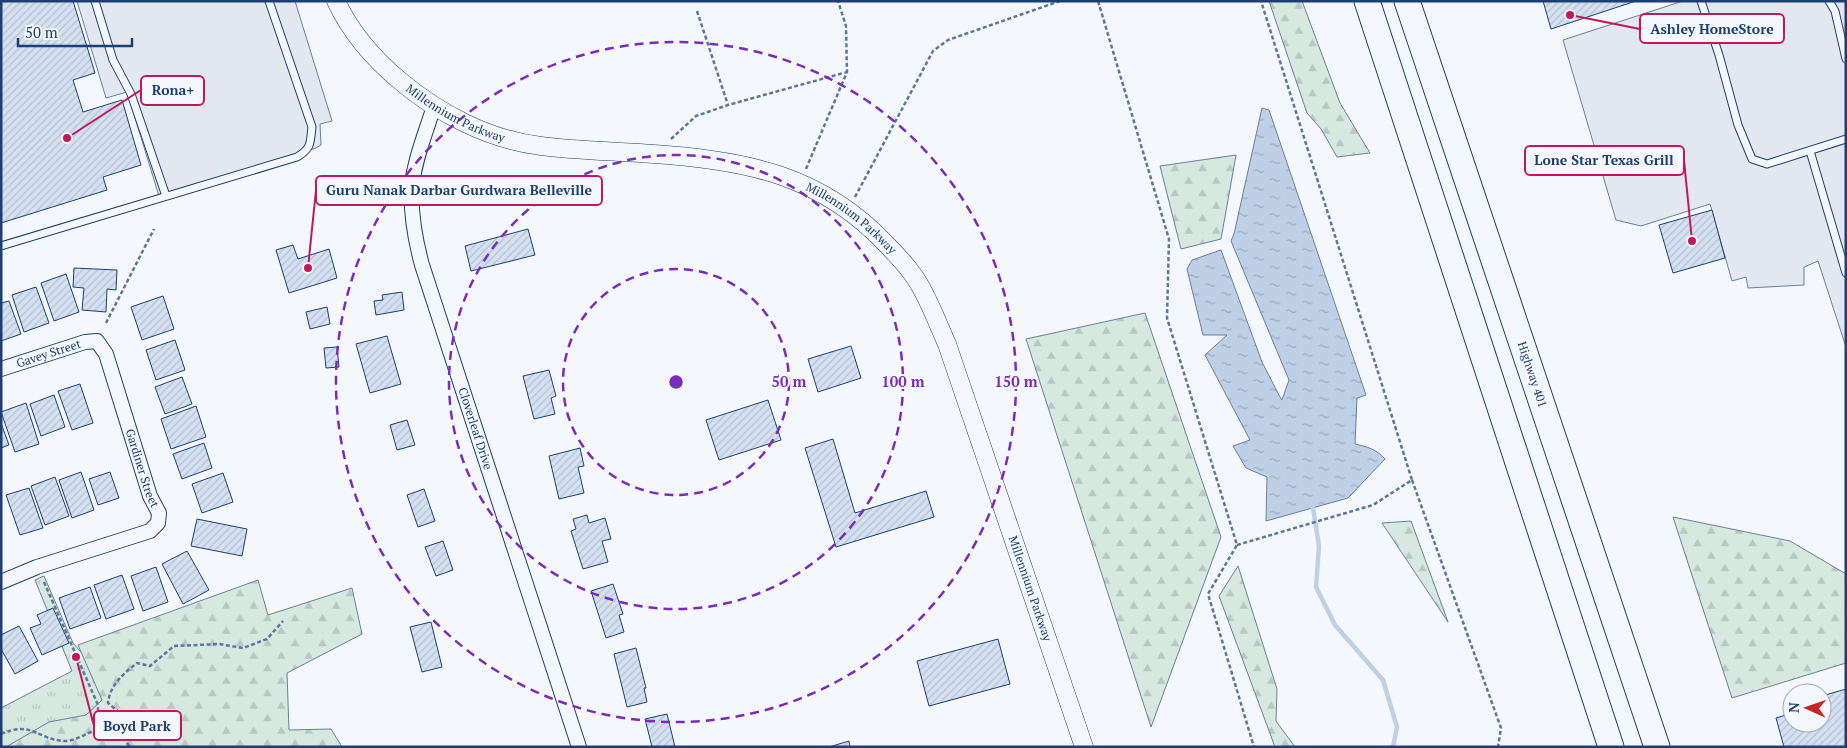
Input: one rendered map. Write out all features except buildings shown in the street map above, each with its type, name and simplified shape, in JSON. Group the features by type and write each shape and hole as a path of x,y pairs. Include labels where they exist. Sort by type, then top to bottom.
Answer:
{"highway":[{"path":"1367,1 1611,747"},
{"name":"Highway 401","path":"1407,1 1657,747"}],"street":[{"name":"Millennium Parkway","path":"336,1 358,36 382,64 409,88 434,106 463,122 492,134 540,146 656,154 719,160 746,165 801,182 828,196 859,218 897,256 915,278 935,316 958,374 1084,747"},
{"name":"Cloverleaf Drive","path":"434,106 419,152 412,184 414,237 579,747"},
{"name":"Gavey Street","path":"1,368 85,342 97,341"},
{"name":"Gardiner Street","path":"1,582 37,567 150,531 158,523 158,513 150,496 106,354 97,341"}],"lane":[{"path":"95,1 113,60 131,94 166,196"},
{"path":"1,246 297,157 305,152 310,145 312,127 269,1"},
{"path":"1701,1 1719,55 1738,125 1752,159 1767,164 1846,139"},
{"path":"1829,1 1835,11 1846,59"},
{"path":"1810,151 1846,273"}],"path":[{"path":"801,182 847,72 846,26 838,1"},
{"path":"848,210 934,52 948,40 1060,1"},
{"path":"1098,1 1169,239 1167,318 1237,545"},
{"path":"1261,1 1412,480 1501,728 1498,747"},
{"path":"697,11 728,104"},
{"path":"656,154 696,116 728,104 847,72"},
{"path":"106,323 154,229"},
{"path":"1254,747 1208,594 1237,545 1373,505 1412,480"},
{"path":"44,582 98,705 98,728"},
{"path":"119,732 126,727 126,718 108,703 109,694 121,675 137,663 150,666 174,646 219,644 243,648 266,639 283,621"},
{"path":"1,734 14,728 30,728 44,736 64,741 79,739 98,728 108,728 119,732 130,747"}],"green space":[{"path":"1269,1 1302,1 1340,103 1370,153 1337,157 1321,129 1307,113"},
{"path":"1236,155 1221,239 1181,249 1160,166"},
{"path":"1145,313 1221,537 1151,727 1026,339"},
{"path":"1673,517 1790,541 1846,574 1846,663 1732,698"},
{"path":"1411,521 1448,622 1382,523"},
{"path":"1238,566 1277,689 1276,721 1295,747 1275,747 1219,596"},
{"path":"44,576 73,643 126,703 142,747 1,747 1,708 72,671 35,580"},
{"path":"258,580 268,615 352,588 362,634 287,673 289,730 331,729 342,747 6,747 49,722 86,715 102,700 78,645"}],"shaded area":[{"path":"77,1 295,1 332,121 320,124 321,145 159,196 127,92 106,98"},
{"path":"1683,1 1846,1 1846,347 1818,261 1804,267 1804,285 1748,288 1746,277 1732,281 1710,204 1641,226 1616,220 1563,40"}],"water":[{"path":"1262,108 1269,110 1366,395 1357,398 1355,444 1372,449 1385,459 1348,498 1266,521 1267,477 1246,468 1233,446 1250,440 1205,355 1227,335 1203,335 1187,269 1192,260 1221,250 1262,362 1282,400 1289,380 1231,241"}],"waterway":[{"path":"1313,508 1319,546 1316,587 1335,625 1383,680 1397,727 1393,747"}],"place":[{"name":"Ashley HomeStore","path":"1570,15"},
{"name":"Rona+","path":"67,138"},
{"name":"Lone Star Texas Grill","path":"1692,241"},
{"name":"Guru Nanak Darbar Gurdwara Belleville","path":"308,268"},
{"name":"Boyd Park","path":"76,657"}]}
